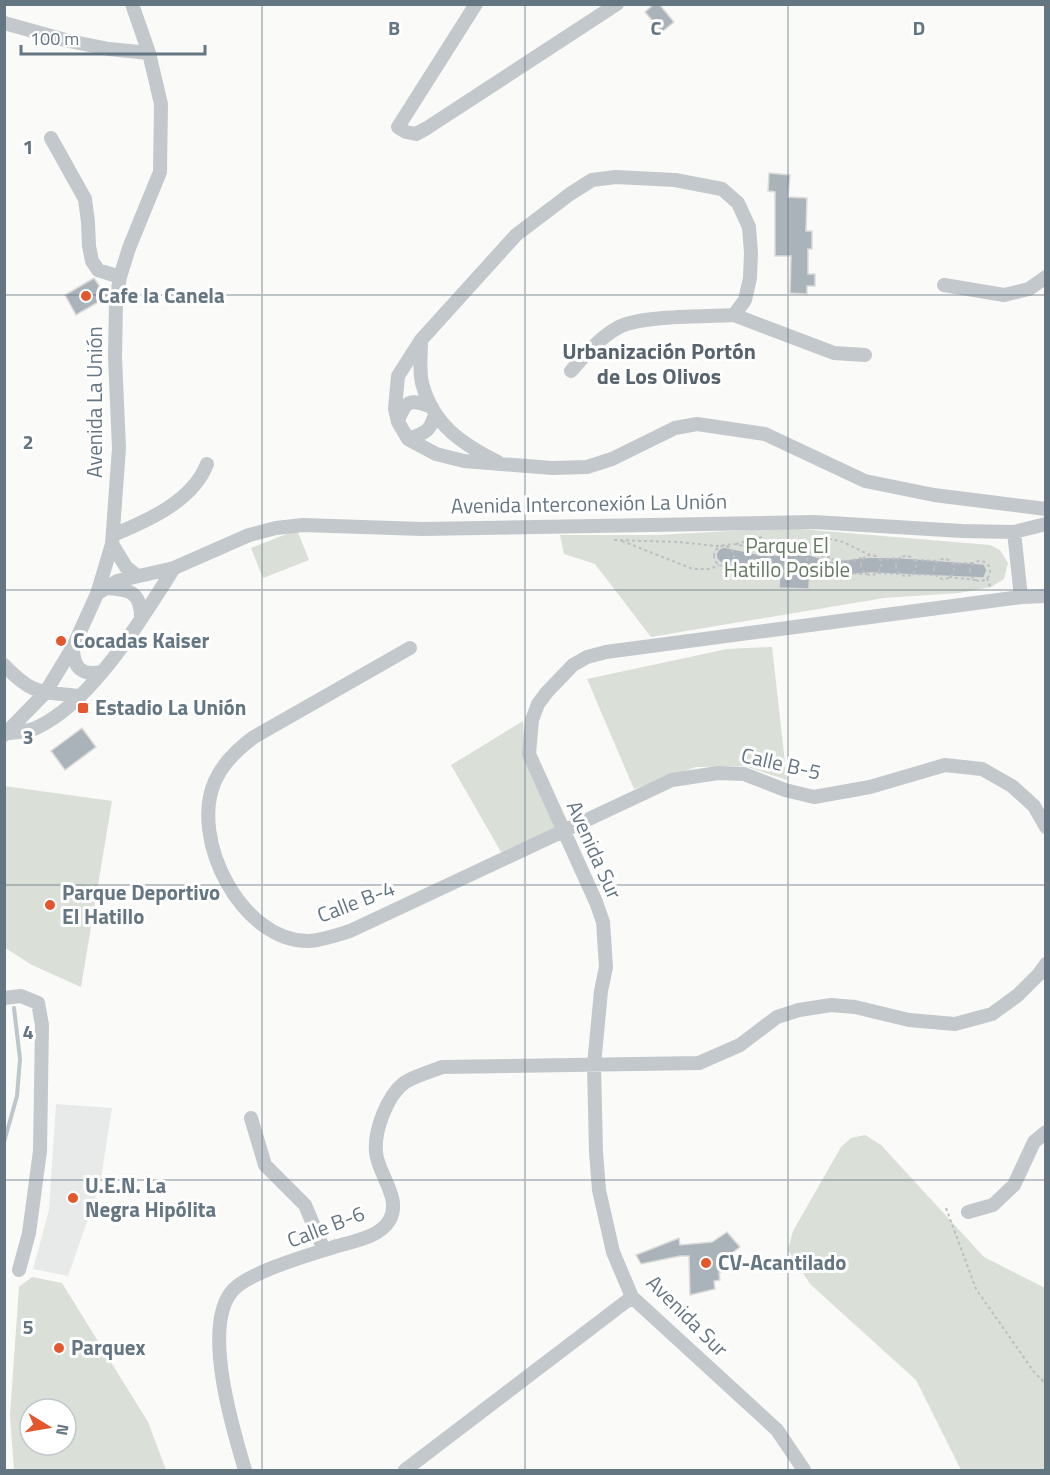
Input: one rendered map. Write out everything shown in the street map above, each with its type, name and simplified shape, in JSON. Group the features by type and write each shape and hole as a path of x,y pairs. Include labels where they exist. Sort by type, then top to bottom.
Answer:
{"street":[{"name":"Avenida La Unión","path":"7,734 45,693 73,647 101,591 112,540 119,448 115,357 116,301 120,277 129,248 160,172 161,104 149,53 132,4"},
{"path":"476,4 398,127 406,132 416,134 435,124 617,4"},
{"path":"4,23 69,41 109,49 149,53"},
{"path":"51,138 85,199 92,261 98,270 120,277"},
{"path":"734,315 745,300 750,278 751,253 749,227 738,203 722,189 675,180 616,177 592,180 516,235 422,340 398,376 395,409 398,422 408,439 436,454 464,461 552,468 586,467 612,459 675,428 697,424 765,434 865,481 934,495 1046,508"},
{"path":"944,285 1004,294 1029,289 1046,277"},
{"path":"571,371 595,344 619,327 638,321 734,315 834,353 865,355"},
{"path":"422,340 421,381 434,411 444,425 469,448 507,466"},
{"path":"398,422 403,407 410,402 417,402 434,411"},
{"path":"408,439 424,434 431,427 434,411"},
{"path":"136,575 126,567 112,540 178,501 192,490 207,464"},
{"name":"Avenida Interconexión La Unión","path":"174,568 249,535 276,528 303,525 422,529 814,522 1014,532"},
{"path":"1022,597 1014,532 1046,524"},
{"name":"Avenida La Unión","path":"7,734 38,727 80,696 130,635 174,568"},
{"path":"101,591 117,581 136,575 174,568"},
{"path":"101,591 128,590 141,606 141,617"},
{"name":"Avenida Sur","path":"804,1470 777,1430 632,1297 613,1252 599,1190 594,1065 601,991 606,967 606,941 603,922 596,902 529,754 532,720 538,704 573,665 586,657 606,652 1022,597 1046,596"},
{"path":"73,647 74,663 80,669 93,674 101,672"},
{"name":"Calle B-4","path":"410,648 254,737 239,748 225,766 215,781 210,800 209,821 215,860 234,895 265,926 284,936 308,941 328,938 350,931 564,832"},
{"path":"4,665 29,688 45,693 80,696"},
{"name":"Calle B-5","path":"564,832 672,780 696,775 744,774 785,790 814,797 870,788 945,765 982,769 1012,786 1034,806 1046,827"},
{"path":"594,1065 699,1063 740,1045 777,1017 798,1010 831,1005 855,1007 909,1020 955,1024 992,1014 1018,995 1039,974 1046,963"},
{"path":"4,998 21,996 38,1003 42,1025 40,1151 29,1233 19,1270"},
{"name":"Calle B-6","path":"245,1470 232,1428 219,1356 221,1312 233,1291 254,1276 373,1235 389,1221 393,1202 375,1154 378,1128 386,1106 404,1083 442,1067 594,1065"},
{"path":"251,1118 265,1165 305,1205 324,1250"},
{"path":"968,1212 993,1205 1014,1185 1034,1143 1046,1132"},
{"path":"405,1470 632,1297"}],"path":[{"path":"785,549 787,530"},
{"path":"606,538 728,547 734,556 729,564"},
{"path":"619,540 693,569 710,569 719,564 729,564 755,568 763,572 789,565 833,578 841,573 876,573 936,575 944,579 949,577 981,581 987,578 990,572 988,566 979,561 952,564"},
{"path":"843,542 876,556 881,565 876,573"},
{"path":"719,564 714,557 714,552 723,546 736,544 749,548 802,550 832,558 841,563 870,555"},
{"path":"789,565 788,556 796,549"},
{"path":"802,550 807,560 802,568"},
{"path":"755,568 753,559 762,553 771,557 771,568"},
{"path":"880,560 906,556 915,560 948,560 954,569 949,577"},
{"path":"865,557 861,566 867,574"},
{"path":"825,574 824,564 832,558"},
{"path":"900,558 897,567 902,574"},
{"path":"912,574 916,566 915,560"},
{"path":"936,575 935,566 938,561"},
{"path":"841,563 841,573"},
{"path":"974,563 970,572 976,580"},
{"path":"987,578 992,592"},
{"path":"946,1208 976,1289 1034,1372 1046,1384"}],"shaded area":[{"name":"U.E.N. La Negra Hipólita","path":"56,1104 112,1108 100,1185 68,1276 33,1269 49,1210"}],"green space":[{"name":"Parque El Hatillo Posible","path":"788,528 990,545 1000,550 1008,563 1004,579 991,587 959,593 884,598 651,637 595,564 564,554 560,535 657,535"},
{"path":"297,530 309,560 263,578 251,548"},
{"path":"772,647 787,780 745,766 696,767 634,789 587,679 727,649"},
{"path":"523,721 525,756 556,829 501,852 451,765"},
{"name":"Parque Deportivo El Hatillo","path":"4,786 112,801 81,987 32,965 5,948"},
{"path":"865,1135 881,1145 984,1257 1045,1288 1045,1470 961,1470 916,1380 810,1284 788,1250 793,1231 841,1147 851,1138"},
{"name":"Parquex","path":"32,1277 62,1283 148,1422 166,1470 14,1470 10,1415 19,1287"}],"building":[{"path":"654,4 659,4 674,22 662,32 645,12"},
{"path":"769,173 790,175 788,197 807,198 806,231 812,231 812,249 808,249 808,274 815,274 815,286 807,286 807,294 790,293 791,256 775,256 775,192 768,191"},
{"name":"Cafe la Canela","path":"94,278 107,297 76,315 65,295"},
{"path":"724,547 762,555 788,555 796,551 831,561 871,557 984,564 987,570 984,578 871,573 831,576 810,570 809,589 779,588 780,568 762,570 721,563 716,554"},
{"path":"82,728 96,747 65,770 51,751"},
{"name":"CV-Acantilado","path":"727,1232 740,1247 722,1261 723,1272 719,1273 720,1280 714,1281 715,1289 690,1295 689,1256 641,1264 636,1255 679,1238 680,1245 712,1242"}],"waterway":[{"path":"4,1142 17,1096 20,1059 14,1008"}],"place":[{"name":"Cafe la Canela","path":"86,296"},
{"name":"Cocadas Kaiser","path":"61,641"},
{"name":"Estadio La Unión","path":"83,708"},
{"name":"Parque Deportivo El Hatillo","path":"50,905"},
{"name":"U.E.N. La Negra Hipólita","path":"73,1198"},
{"name":"CV-Acantilado","path":"706,1263"},
{"name":"Parquex","path":"59,1348"}],"district":[{"name":"Urbanización Portón de Los Olivos","path":"659,364"}]}
